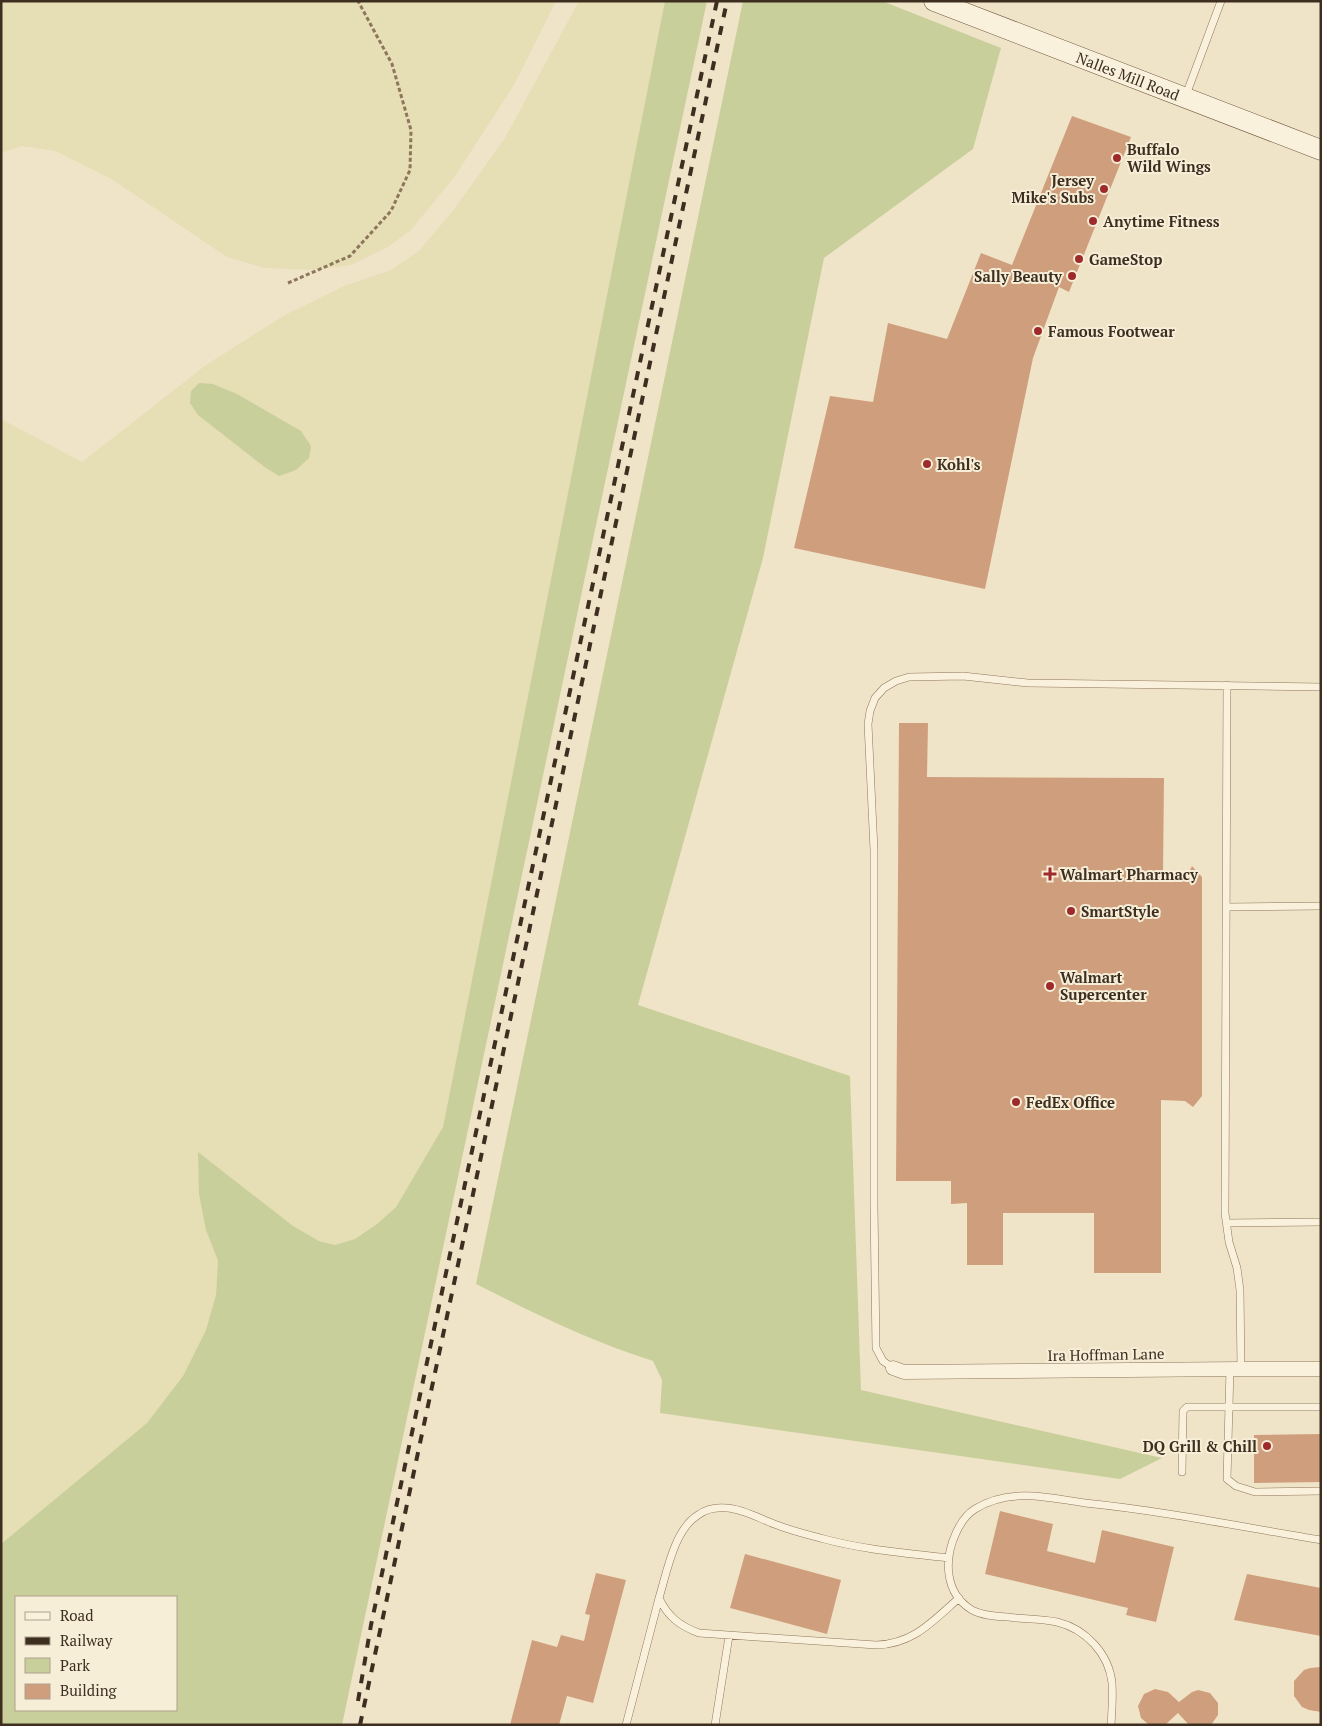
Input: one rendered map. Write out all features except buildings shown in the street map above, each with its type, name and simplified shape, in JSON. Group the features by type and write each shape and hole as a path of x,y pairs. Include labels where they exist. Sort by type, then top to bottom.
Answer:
{"street":[{"name":"Nalles Mill Road","path":"934,1 1321,150"},
{"name":"Ira Hoffman Lane","path":"893,1368 904,1372 1321,1369"}],"lane":[{"path":"1185,98 1221,1"},
{"path":"893,1368 883,1361 876,1348 874,850 868,724 875,698 890,684 909,677 963,676 1028,683 1321,687"},
{"path":"1227,685 1228,907 1225,1212 1229,1242 1237,1268 1240,1290 1235,1369 1229,1406 1227,1478 1236,1486 1254,1492 1321,1491"},
{"path":"1228,907 1321,906"},
{"path":"1227,1222 1321,1222"},
{"path":"1182,1472 1184,1412 1187,1407 1321,1407"},
{"path":"1111,1725 1112,1682 1109,1669 1102,1654 1089,1639 1073,1628 1057,1622 985,1615 971,1609 959,1598 951,1586 948,1558 952,1542 960,1526 971,1512 984,1504 1001,1498 1020,1495 1112,1506 1321,1540"},
{"path":"626,1725 659,1598 680,1533 688,1522 700,1513 713,1508 736,1509 780,1526 825,1540 872,1549 948,1558"},
{"path":"659,1598 664,1609 675,1621 685,1628 700,1633 886,1645 906,1640 920,1632 959,1598"},
{"path":"715,1725 729,1636"}],"path":[{"path":"288,283 350,256 391,211 410,170 412,130 392,64 358,1"}],"shaded area":[{"path":"1,1 556,1 514,85 455,176 411,230 388,247 351,265 314,270 265,268 227,257 113,180 55,151 21,146 1,153"},
{"path":"579,1 665,1 443,1127 396,1207 377,1224 355,1239 335,1245 319,1241 293,1226 206,1230 218,1261 216,1295 206,1330 183,1376 147,1423 1,1544 1,419 82,462 206,365 285,315 344,286 391,270 419,251 455,208 505,138"}],"green space":[{"path":"665,1 707,1 342,1725 1,1725 1,1544 147,1423 183,1376 206,1330 216,1295 218,1261 206,1230 199,1194 198,1152 293,1226 319,1241 335,1245 355,1239 377,1224 396,1207 443,1127"},
{"path":"743,1 882,1 1001,48 973,149 824,258 763,558 638,1005 850,1076 861,1390 1162,1458 1120,1479 660,1413 662,1380 653,1361 585,1336 476,1284"},
{"path":"199,383 213,384 237,394 301,431 311,446 309,458 296,470 279,476 266,468 198,415 190,403 191,391"}],"railway":[{"path":"358,1701 371,1625 717,1"},
{"path":"360,1725 727,1"}],"place":[{"name":"Buffalo Wild Wings","path":"1117,158"},
{"name":"Jersey Mike's Subs","path":"1104,189"},
{"name":"Anytime Fitness","path":"1093,221"},
{"name":"GameStop","path":"1079,259"},
{"name":"Sally Beauty","path":"1072,276"},
{"name":"Famous Footwear","path":"1038,331"},
{"name":"Kohl's","path":"927,464"},
{"name":"Walmart Pharmacy","path":"1050,874"},
{"name":"SmartStyle","path":"1071,911"},
{"name":"Walmart Supercenter","path":"1050,986"},
{"name":"FedEx Office","path":"1016,1102"},
{"name":"DQ Grill & Chill","path":"1267,1446"}]}
